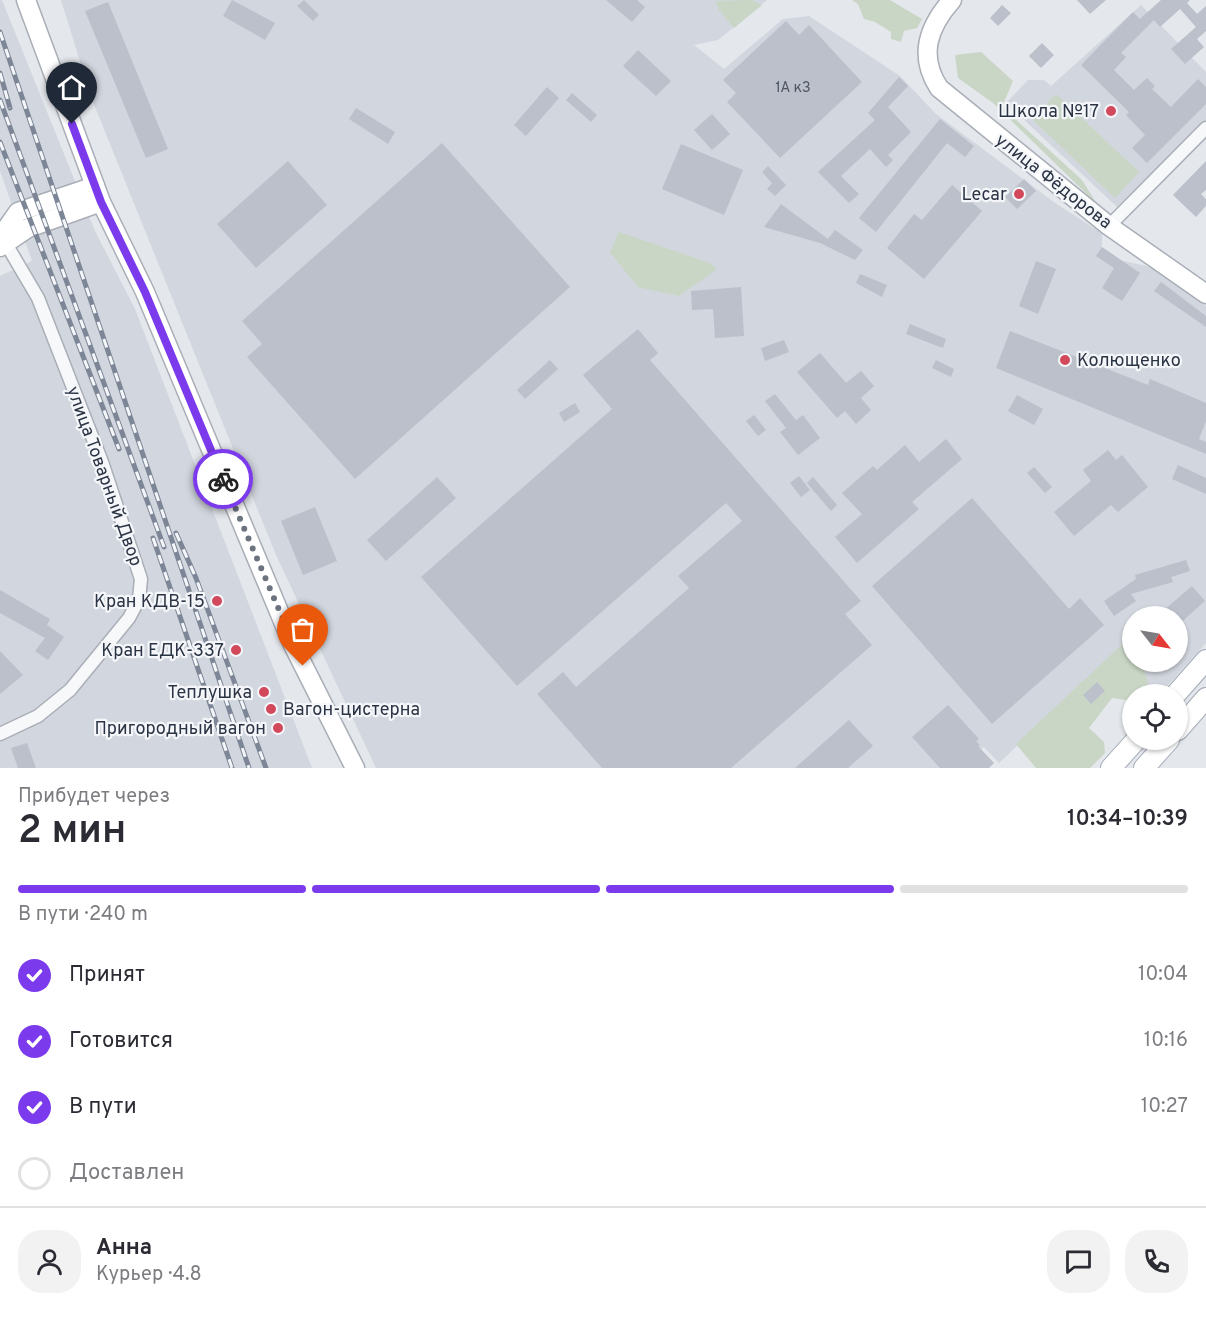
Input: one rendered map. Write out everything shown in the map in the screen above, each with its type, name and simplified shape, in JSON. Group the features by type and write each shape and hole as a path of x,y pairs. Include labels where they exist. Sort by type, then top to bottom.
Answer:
{"main road":[{"path":"26,0 98,194 145,292 293,645 355,768"},
{"name":"улица Фёдорова","path":"952,0 935,20 926,49 928,67 934,81 946,95 1109,225 1206,294"},
{"path":"3,245 6,230 18,212 98,194"},
{"path":"1185,684 1206,660"},
{"path":"1188,719 1206,698"},
{"path":"1111,768 1127,750"},
{"path":"1144,768 1160,750"}],"street":[{"path":"1109,225 1206,128"},
{"name":"улица Товарный Двор","path":"0,734 38,716 70,690 129,618 138,599 141,579 102,462 38,298 3,245"}],"shaded area":[{"path":"0,0 2,0 95,231 135,309 312,768 0,768 0,276 32,261 0,171"},
{"path":"61,0 767,0 718,40 694,45 724,69 783,19 809,16 900,76 936,114 1058,205 1102,233 1102,247 1119,260 1155,268 1206,306 1206,643 1188,663 1188,606 1122,606 1122,646 999,763 984,747 960,768 376,768 276,555 91,97"},
{"name":"Школа №17","path":"1141,5 1206,72 1206,120 1117,207 1006,103 1028,80 1044,80 1051,86"},
{"path":"1145,672 1180,672 1169,684 1146,684"}],"green space":[{"path":"752,0 762,5 734,28 719,10 716,1"},
{"path":"852,0 890,0 922,19 917,28 904,31 901,42 891,39 891,32 875,22 864,19 858,4"},
{"path":"981,52 1013,81 1002,107 1082,180 1097,204 993,103 958,78 955,55"},
{"path":"1056,94 1139,172 1115,198 1032,119"},
{"path":"619,232 710,263 717,269 679,296 638,287 610,252"},
{"path":"1122,644 1122,672 1145,672 1148,684 1122,684 1122,700 1112,698 1089,728 1104,742 1105,753 1090,768 1036,768 1016,744"}],"building":[{"path":"232,0 275,23 265,40 223,16"},
{"path":"304,0 319,15 313,21 297,6"},
{"path":"606,0 637,0 645,7 632,22"},
{"path":"1077,0 1106,0 1090,14"},
{"path":"1161,0 1190,0 1187,3 1197,14 1206,6 1206,31 1197,39 1204,47 1185,64 1171,49 1196,27 1180,9 1160,27 1154,20 1121,53 1126,57 1114,70 1134,90 1147,78 1155,86 1152,89 1171,107 1198,79 1206,87 1206,104 1147,163 1132,148 1145,135 1126,115 1129,112 1081,65 1133,12 1140,19"},
{"path":"108,2 168,149 146,158 85,11"},
{"path":"1002,5 1011,13 998,26 990,18"},
{"path":"786,21 799,35 809,25 862,82 780,158 727,102 736,93 723,80"},
{"path":"1042,43 1054,55 1041,68 1029,56"},
{"path":"638,50 671,81 656,96 623,66"},
{"path":"899,77 908,86 888,107 911,132 888,155 893,160 886,167 870,149 841,176 859,194 849,203 818,172 875,120 868,113"},
{"path":"547,87 559,98 526,136 514,125"},
{"path":"572,93 597,115 591,122 566,100"},
{"path":"356,108 395,132 388,144 349,119"},
{"path":"712,114 730,134 712,150 694,130"},
{"path":"940,119 974,146 965,157 947,143 876,232 859,218"},
{"path":"442,143 570,287 355,479 247,357 262,344 242,321"},
{"path":"681,144 743,170 724,215 662,189"},
{"path":"288,161 327,205 256,268 217,224"},
{"path":"1206,161 1206,190 1201,194 1206,199 1206,206 1196,217 1173,195"},
{"path":"768,166 786,185 775,196 767,189 772,183 762,172"},
{"path":"1024,179 1036,191 1017,209 1005,197"},
{"path":"952,185 982,211 924,279 887,248 914,214 922,220"},
{"path":"781,204 828,239 835,230 863,250 855,260 820,243 764,227"},
{"path":"1102,247 1140,273 1122,301 1102,288 1114,268 1096,256"},
{"path":"1036,261 1056,269 1038,314 1019,306"},
{"path":"860,274 887,285 882,297 856,283"},
{"path":"1161,282 1206,316 1206,327 1154,291"},
{"path":"741,287 744,336 715,338 713,309 692,310 691,291"},
{"path":"910,324 946,339 943,348 906,334"},
{"path":"638,329 658,353 650,360 861,601 845,614 872,645 731,768 602,768 537,694 563,672 576,687 689,588 678,576 742,521 726,503 517,686 421,577 612,409 583,375"},
{"path":"1010,331 1148,385 1150,379 1206,403 1206,421 1199,439 1206,442 1206,454 996,368"},
{"path":"784,340 789,352 765,361 761,348"},
{"path":"820,353 846,383 861,371 874,386 861,398 871,410 856,424 845,411 837,418 797,372"},
{"path":"550,360 558,369 525,399 517,390"},
{"path":"936,360 954,369 951,377 932,368"},
{"path":"775,394 796,420 803,415 820,438 798,455 780,432 786,428 765,401"},
{"path":"1017,395 1043,409 1034,425 1008,411"},
{"path":"575,403 580,412 564,422 559,413"},
{"path":"754,415 766,430 758,436 746,421"},
{"path":"946,439 962,459 912,502 919,509 857,563 835,537 862,514 842,493 873,466 877,470 905,445 919,462"},
{"path":"1108,450 1116,460 1122,455 1148,487 1118,512 1111,505 1074,536 1054,512 1091,481 1083,470"},
{"path":"1178,465 1206,478 1206,494 1172,479"},
{"path":"1034,467 1052,487 1045,493 1027,473"},
{"path":"799,476 810,490 801,497 790,483"},
{"path":"437,477 456,498 386,561 367,540"},
{"path":"813,477 837,505 831,511 807,483"},
{"path":"972,498 1069,609 1080,598 1104,625 992,724 872,586"},
{"path":"315,507 337,561 303,575 281,521"},
{"path":"1186,560 1190,571 1171,577 1173,582 1131,594 1136,601 1129,606 1122,606 1122,611 1114,616 1104,601 1136,579 1135,575"},
{"path":"1192,586 1205,601 1188,616 1188,606 1169,606"},
{"path":"0,590 50,619 47,625 64,637 48,660 35,651 45,638 0,613"},
{"path":"0,651 23,675 0,694"},
{"path":"1097,682 1105,691 1091,704 1083,695"},
{"path":"948,705 979,739 976,741 980,745 978,746 994,763 989,768 940,768 912,737"},
{"path":"849,720 873,746 848,768 795,768"},
{"path":"27,743 36,768 18,768 11,748"}],"railway":[{"path":"0,32 249,768"},
{"path":"0,73 10,108"},
{"path":"0,100 164,547"},
{"path":"0,142 119,449"},
{"path":"176,533 196,578 266,768"},
{"path":"153,538 232,768"}],"way so far":[{"path":"223,479 303,666"}],"place":[{"name":"Школа №17","path":"1111,111"},
{"name":"Lecar","path":"1019,194"},
{"name":"Колющенко","path":"1065,360"},
{"name":"Кран КДВ-15","path":"217,601"},
{"name":"Кран ЕДК-337","path":"236,650"},
{"name":"Теплушка","path":"264,692"},
{"name":"Вагон-цистерна","path":"271,709"},
{"name":"Пригородный вагон","path":"278,728"}],"route":[{"path":"72,124 101,202 145,292 223,479"}]}
